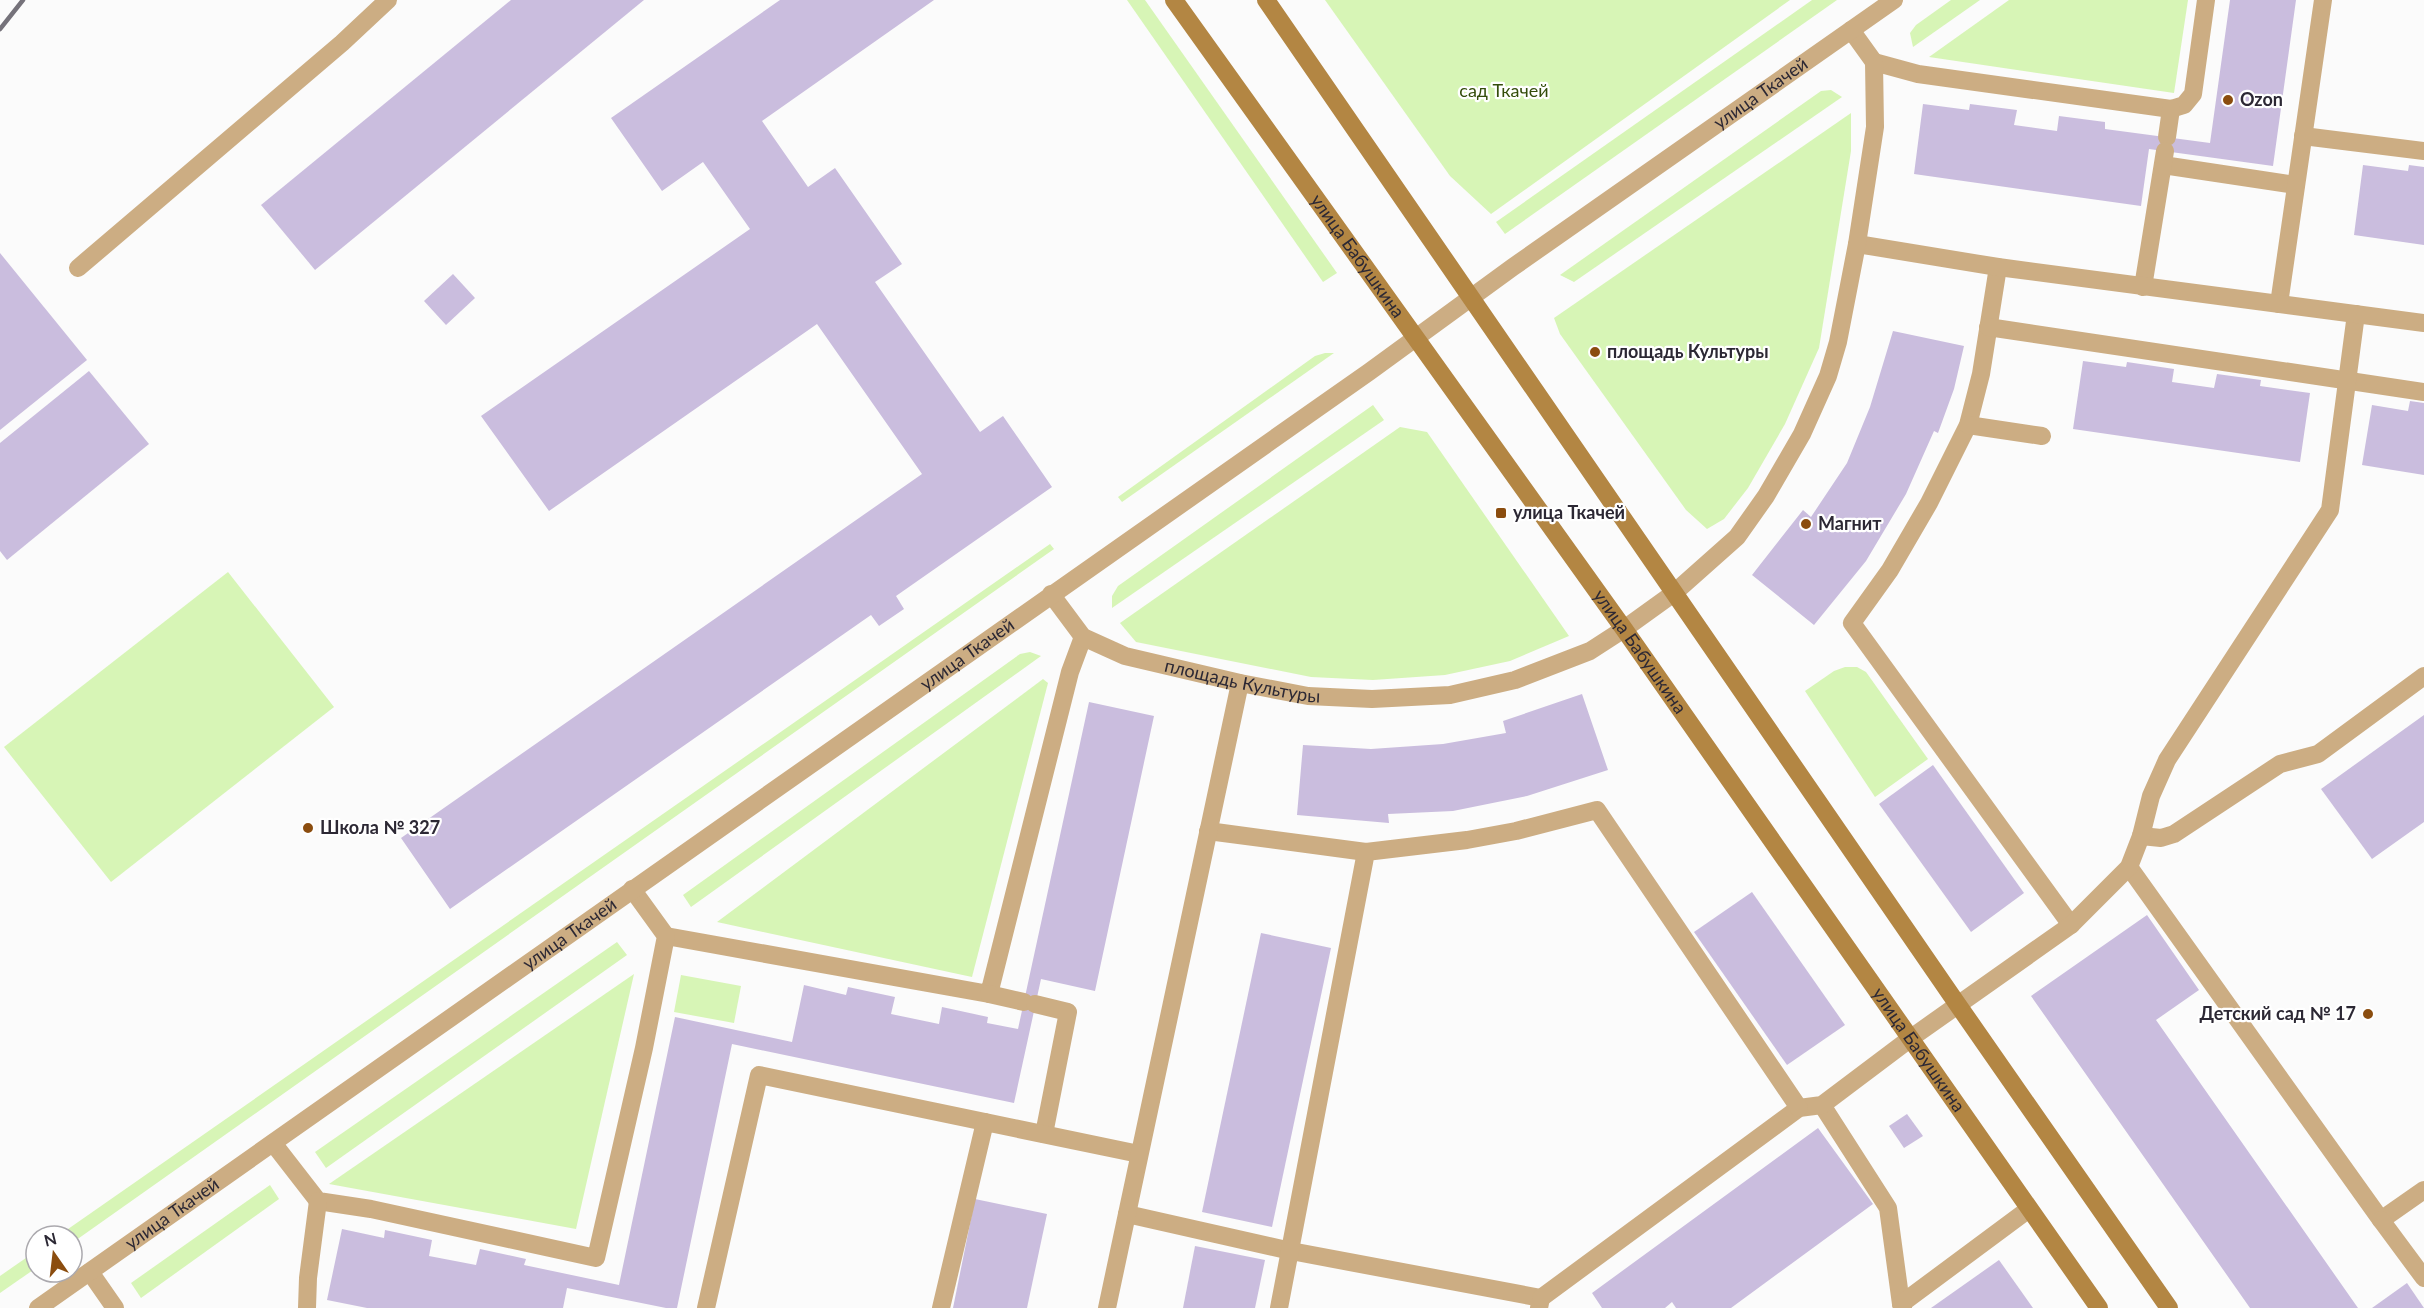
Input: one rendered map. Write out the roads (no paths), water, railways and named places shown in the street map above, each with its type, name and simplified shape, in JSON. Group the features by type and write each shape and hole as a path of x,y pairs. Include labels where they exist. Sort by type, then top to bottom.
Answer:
{"street":[{"path":"78,268 342,43 388,0"},
{"name":"улица Бабушкина","path":"1174,0 1624,629 2099,1308"},
{"path":"1266,0 2169,1308"},
{"name":"улица Ткачей","path":"39,1308 1894,0"},
{"path":"1851,30 1874,62 1918,74 2171,109 2184,105 2193,94 2206,0"},
{"path":"2279,304 2323,0"},
{"name":"площадь Культуры","path":"1051,594 1083,637 1125,656 1240,683 1308,696 1372,699 1450,695 1515,680 1590,651 1674,593 1737,537 1766,496 1802,434 1828,376 1838,342 1857,244 1875,127 1874,62"},
{"path":"2143,286 2171,109"},
{"path":"2303,136 2424,151"},
{"path":"2165,151 2296,185"},
{"path":"1857,244 1998,267 2424,323"},
{"path":"1998,267 1981,374 1968,425 1923,513 1890,570 1852,623 2071,925"},
{"path":"1127,1214 1540,1303 1799,1108 1822,1105 1911,1038 2071,925 2129,867 2141,836 2151,796 2167,760 2330,510 2356,314"},
{"path":"1988,327 2424,392"},
{"path":"1968,425 2042,436"},
{"path":"989,994 1070,672 1083,637"},
{"path":"2141,836 2161,838 2174,834 2280,764 2318,754 2424,676"},
{"path":"1107,1308 1240,683"},
{"path":"1208,831 1366,852 1497,835 1597,810 1799,1108"},
{"path":"1279,1308 1366,852"},
{"path":"2129,867 2424,1278"},
{"path":"632,889 666,936 989,994 1068,1012 1044,1134"},
{"path":"273,1143 318,1201 371,1209 596,1258 644,1048 666,936"},
{"path":"706,1308 759,1075 1139,1154"},
{"path":"1822,1105 1888,1208 1902,1306 2029,1209"},
{"path":"941,1308 985,1122"},
{"path":"2381,1220 2424,1190"},
{"path":"307,1308 308,1278 318,1201"},
{"path":"90,1272 115,1308"}],"railway":[{"path":"0,29 23,0"}],"place":[{"name":"Ozon","path":"2228,100"},
{"name":"площадь Культуры","path":"1595,352"},
{"name":"улица Ткачей","path":"1501,513"},
{"name":"Магнит","path":"1806,524"},
{"name":"Школа № 327","path":"308,828"},
{"name":"Детский сад № 17","path":"2368,1014"}],"park label":[{"name":"сад Ткачей","path":"1504,91"}]}
